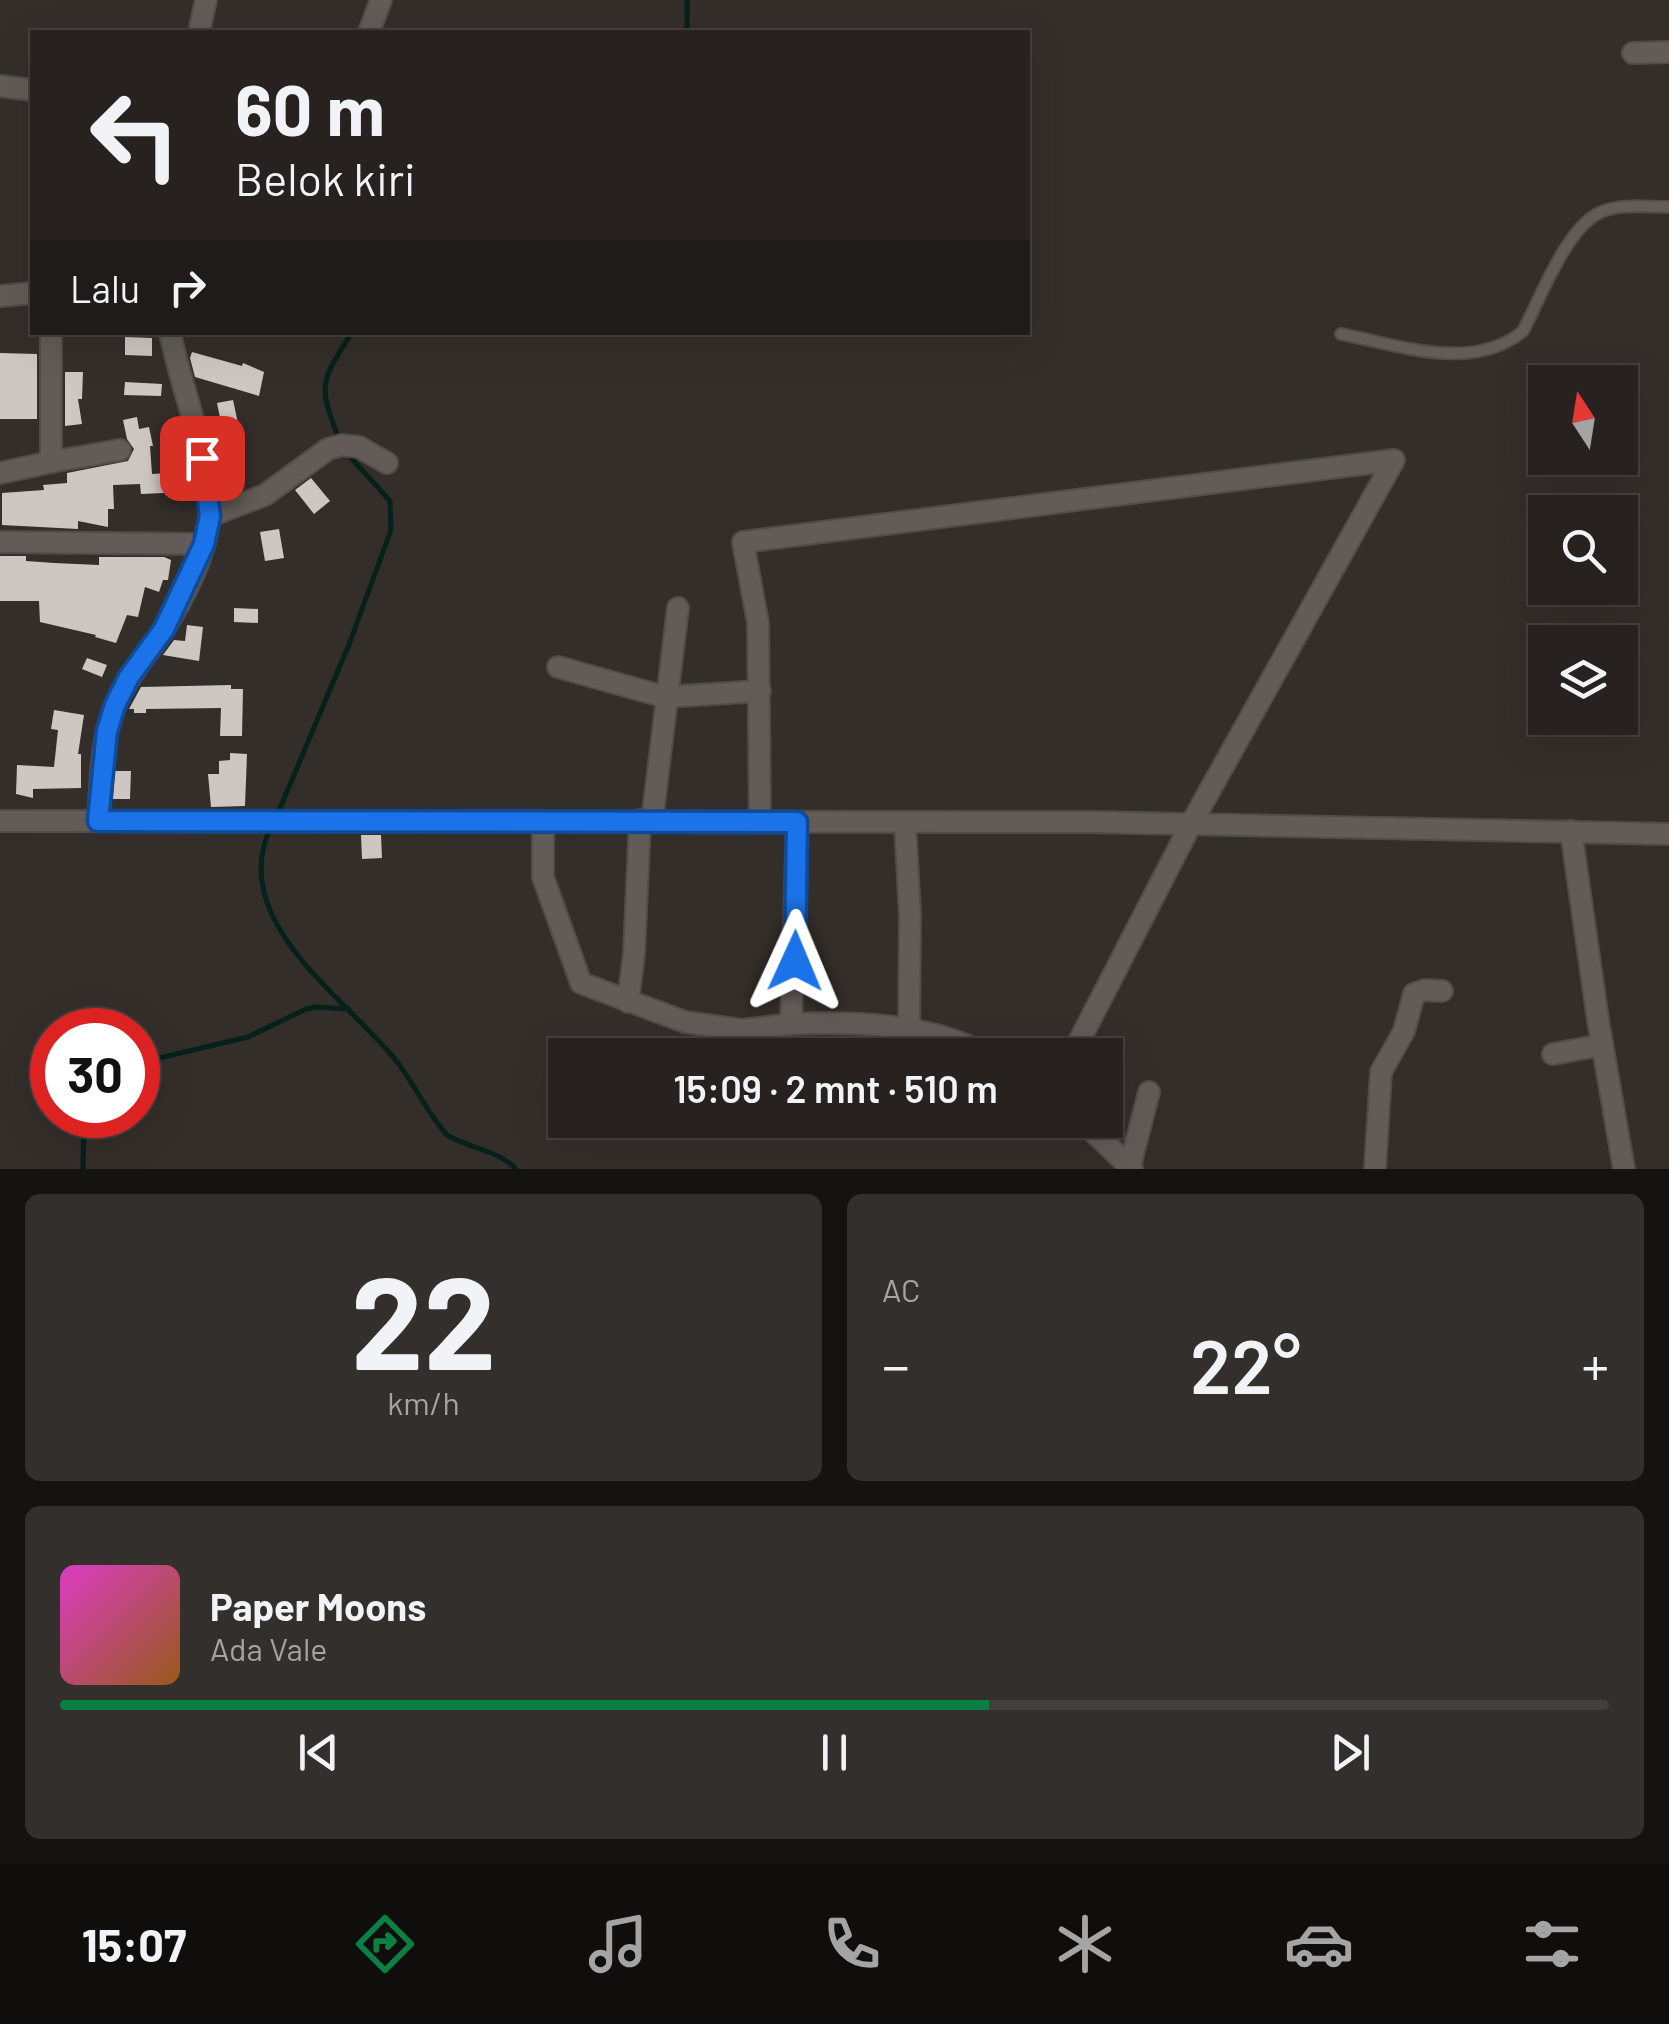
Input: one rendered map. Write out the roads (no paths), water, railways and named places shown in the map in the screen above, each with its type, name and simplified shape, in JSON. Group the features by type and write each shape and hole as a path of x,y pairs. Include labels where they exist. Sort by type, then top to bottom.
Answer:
{"street":[{"path":"200,30 206,0"},
{"path":"370,30 382,0"},
{"path":"1633,54 1669,52"},
{"path":"0,86 30,90"},
{"path":"0,296 30,293"},
{"path":"51,335 51,462"},
{"path":"98,821 107,731 115,705 129,677 164,629 204,544 210,516 202,458 171,335"},
{"path":"210,516 265,495 328,449 342,445 359,448 387,463"},
{"path":"0,473 120,450"},
{"path":"760,821 758,623 743,542 1394,460 1191,824 1081,1038"},
{"path":"0,542 204,544"},
{"path":"628,1002 646,821 678,608"},
{"path":"558,667 665,698 760,691"},
{"path":"0,821 1191,824 1669,834"},
{"path":"543,821 543,877 577,979 591,989 685,1022 726,1029 792,1024 909,1029 948,1038"},
{"path":"792,1024 797,822"},
{"path":"905,822 910,916 909,1029"},
{"path":"1571,831 1624,1169"},
{"path":"1376,1169 1382,1068 1408,1024 1411,998 1425,990 1442,991"},
{"path":"1552,1054 1602,1046"},
{"path":"1131,1168 1149,1092"},
{"path":"1100,1138 1131,1168"}],"lane":[{"path":"1341,334 1450,354 1492,350 1523,331 1580,227 1612,209 1669,207"}],"waterway":[{"path":"687,0 687,30"},
{"path":"339,439 327,406 326,383 350,335"},
{"path":"278,813 350,642 391,530 390,501 344,450"},
{"path":"271,827 261,861 264,893 277,924 297,954 394,1058 447,1135 501,1158 516,1169"},
{"path":"160,1058 248,1037 306,1009 349,1009"},
{"path":"83,1169 84,1138"}]}
